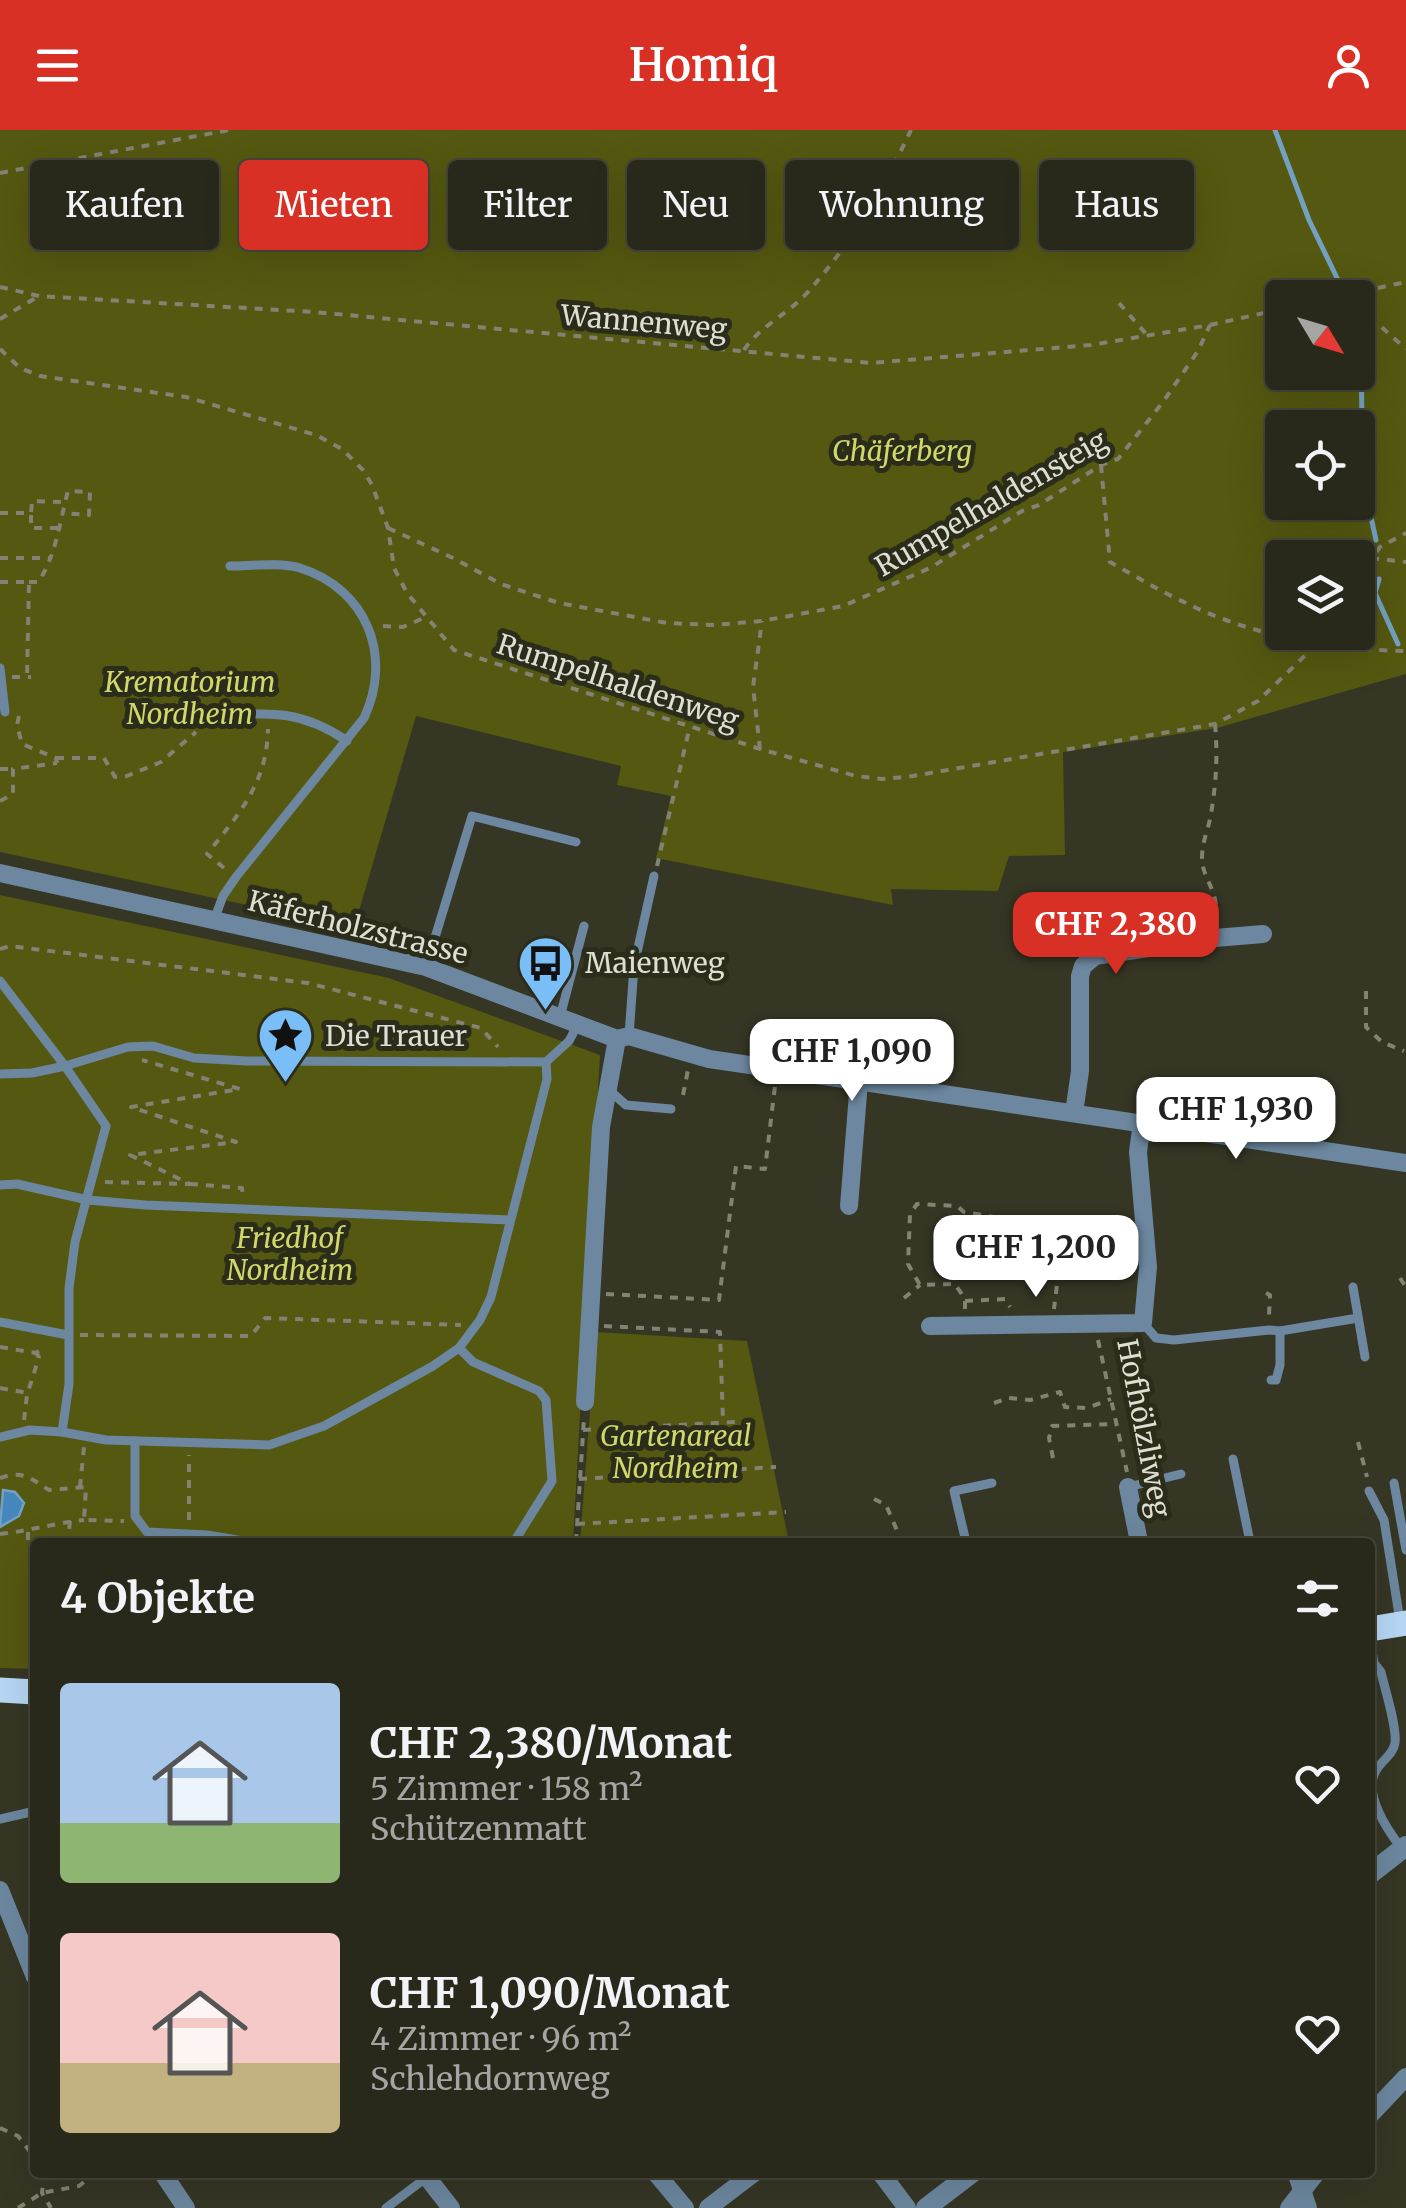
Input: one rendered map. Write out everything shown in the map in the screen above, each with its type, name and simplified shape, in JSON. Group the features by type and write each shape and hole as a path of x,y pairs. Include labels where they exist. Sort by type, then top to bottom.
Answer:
{"main road":[{"path":"1375,1627 1403,1624"},
{"path":"0,1690 30,1692"}],"street":[{"name":"Käferholzstrasse","path":"0,873 426,967 578,1024 710,1059 1406,1163"},
{"path":"1074,1113 1080,1072 1080,976 1084,966 1095,956 1263,934"},
{"path":"585,1402 601,1126 623,1037"},
{"path":"849,1206 859,1081"},
{"path":"930,1326 1143,1323 1148,1266 1138,1152 1142,1123"},
{"name":"Hofhölzliweg","path":"1128,1486 1138,1538"},
{"path":"1375,1870 1404,1848"},
{"path":"0,1890 30,1965"},
{"path":"14,1927 30,1923"},
{"path":"1375,2110 1405,2080"},
{"path":"166,2178 186,2208"},
{"path":"427,2178 451,2208"},
{"path":"661,2178 685,2208"},
{"path":"708,2208 747,2178"},
{"path":"884,2178 906,2208"},
{"path":"926,2208 965,2178"},
{"path":"1289,2208 1302,2190"}],"lane":[{"path":"214,920 236,877 364,718 377,683 377,655 366,625 346,597 298,567 230,566"},
{"path":"1,672 4,712"},
{"path":"197,717 268,714 310,718 347,741"},
{"path":"426,967 472,816 576,842"},
{"path":"623,1037 654,876"},
{"path":"560,1017 584,926"},
{"path":"0,982 66,1066 106,1126 75,1242 64,1334 69,1384 62,1432"},
{"path":"0,1074 66,1066 128,1047 153,1046 194,1058 246,1061 546,1062 569,1040 578,1024"},
{"path":"0,1438 25,1430 135,1441 270,1445 292,1439 364,1405 459,1348 491,1297 546,1079 546,1062"},
{"path":"610,1091 626,1106 670,1109"},
{"path":"0,1185 17,1184 88,1200 145,1205 510,1220"},
{"path":"1353,1287 1365,1357"},
{"path":"1143,1323 1156,1338 1174,1340 1280,1332 1358,1318"},
{"path":"0,1322 64,1334"},
{"path":"1271,1380 1276,1380 1280,1364 1280,1332"},
{"path":"459,1348 473,1362 539,1391 546,1400 552,1481 516,1538"},
{"path":"135,1441 138,1522 147,1532 215,1538"},
{"path":"1233,1458 1249,1538"},
{"path":"1128,1486 1181,1474"},
{"path":"1394,1482 1406,1550"},
{"path":"965,1538 954,1490 992,1483"},
{"path":"1369,1492 1384,1520 1403,1624"},
{"path":"1375,1664 1381,1672 1396,1741 1390,1756 1375,1771"},
{"path":"1375,1797 1385,1826 1404,1848"},
{"path":"0,1819 30,1813"},
{"path":"386,2208 421,2178"}],"path":[{"path":"0,173 229,130"},
{"path":"744,350 803,297 850,242 911,130"},
{"path":"1375,289 1406,282"},
{"name":"Wannenweg","path":"0,287 39,296 314,312 871,363 1090,344 1210,326 1265,313"},
{"path":"0,319 39,296"},
{"path":"1119,303 1147,335"},
{"path":"1375,321 1406,349"},
{"name":"Rumpelhaldensteig","path":"388,528 501,584 560,603 667,624 762,621 842,606 930,568 1101,465 1118,459 1198,351 1210,326"},
{"name":"Rumpelhaldenweg","path":"0,349 20,368 40,376 186,397 316,435 342,449 363,470 388,528 394,568 407,594 454,650 856,776 882,779 1041,756 1215,724 1258,702 1311,650"},
{"path":"1101,465 1110,562 1188,604 1265,630"},
{"path":"0,582 38,582 50,558 68,491 90,492 89,515 62,514"},
{"path":"58,528 31,528 32,501 65,502"},
{"path":"0,513 31,514"},
{"path":"1375,552 1406,533"},
{"path":"0,558 50,558"},
{"path":"1375,559 1406,562"},
{"path":"1,672 29,677 29,582"},
{"path":"366,625 403,627 426,617"},
{"path":"760,749 753,687 762,621"},
{"path":"1375,648 1406,651"},
{"path":"20,712 17,726 22,744 56,758 104,758 115,777 128,776 173,753 181,742 196,734 197,717"},
{"path":"224,868 207,854 246,805 260,780 268,749 268,714"},
{"path":"1215,724 1217,778 1203,835 1202,870 1216,896 1216,910"},
{"path":"654,876 690,726"},
{"path":"0,769 56,763 56,758"},
{"path":"0,800 13,794 13,769"},
{"path":"0,948 10,946 308,982 482,1028 506,1062"},
{"path":"1366,990 1366,1028 1382,1042 1404,1051"},
{"path":"128,1047 146,1064 240,1088 131,1107 236,1142 130,1154 190,1184"},
{"path":"683,1095 688,1066"},
{"path":"591,1293 719,1300 736,1166 765,1168 776,1079"},
{"path":"92,1181 242,1188 243,1207"},
{"path":"920,1285 908,1264 910,1214 916,1204 957,1206 964,1212 1000,1218 1049,1219 1058,1276 1055,1298"},
{"path":"1400,1278 1406,1287"},
{"path":"904,1298 920,1285 955,1284 965,1299 966,1326"},
{"path":"1266,1293 1270,1295 1270,1312"},
{"path":"0,1348 36,1353 64,1334 251,1336 265,1318 476,1325"},
{"path":"590,1325 720,1332 723,1422"},
{"name":"Hofhölzliweg","path":"1095,1325 1128,1486"},
{"path":"25,1430 28,1393 39,1357 36,1353"},
{"path":"0,1388 28,1393"},
{"path":"994,1403 1060,1392 1065,1407 1087,1408 1111,1400"},
{"path":"576,1538 585,1402"},
{"path":"583,1430 753,1421"},
{"path":"1053,1458 1052,1426 1116,1424"},
{"path":"80,1487 85,1436"},
{"path":"1358,1442 1369,1492"},
{"path":"189,1535 190,1443"},
{"path":"579,1478 776,1467"},
{"path":"0,1478 14,1473 28,1475 49,1490 86,1487 84,1520"},
{"path":"874,1498 886,1505 900,1538"},
{"path":"576,1524 786,1512"},
{"path":"0,1534 28,1532 49,1523 70,1521 138,1522"},
{"path":"68,1538 70,1521"},
{"path":"28,1532 30,1543"},
{"path":"0,2128 18,2136 30,2152"},
{"path":"43,2178 42,2193 51,2208"},
{"path":"18,2208 42,2193 79,2186 90,2178"}],"green space":[{"name":"Chäferberg","path":"0,130 1406,130 1406,674 1217,728 1063,752 1065,855 1009,856 998,891 891,889 893,905 656,858 671,796 617,785 621,766 416,716 354,928 0,852"},
{"name":"Friedhof Nordheim","path":"0,895 389,978 600,1055 573,1538 30,1538 30,1669 0,1668"},
{"name":"Gartenareal Nordheim","path":"596,1332 747,1341 788,1538 580,1538"}],"water":[{"path":"3,1490 15,1492 24,1503 19,1516 0,1527"}],"waterway":[{"path":"1275,130 1309,220 1338,280"},
{"path":"1362,390 1362,423 1374,483 1367,499 1376,540"},
{"path":"1379,579 1375,593 1398,644"}],"place":[{"name":"Maienweg","path":"546,1012"},
{"name":"Die Trauer","path":"286,1085"}],"park label":[{"name":"Krematorium Nordheim","path":"190,698"}]}
